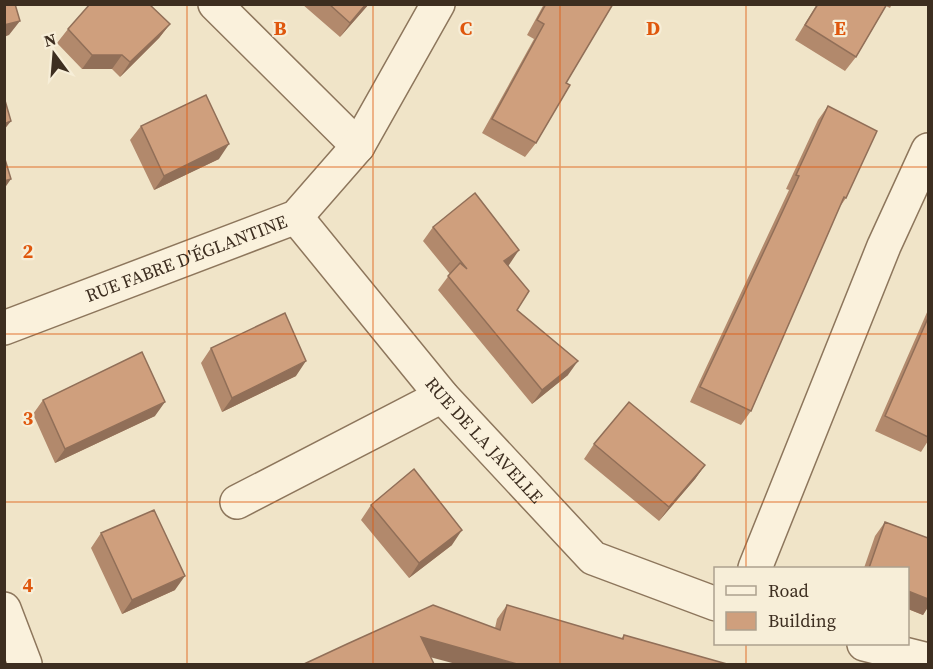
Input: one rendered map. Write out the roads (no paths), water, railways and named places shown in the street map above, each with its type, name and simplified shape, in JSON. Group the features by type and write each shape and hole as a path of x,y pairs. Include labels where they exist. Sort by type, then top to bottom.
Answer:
{"street":[{"path":"215,4 358,146"},
{"name":"RUE FABRE D'ÉGLANTINE","path":"4,328 296,218 358,146 438,4"},
{"path":"755,567 884,246 928,150"},
{"name":"RUE DE LA JAVELLE","path":"296,218 442,396 593,558 714,603"},
{"path":"237,502 442,396"},
{"path":"4,609 25,664"},
{"path":"868,645 928,660"}]}
